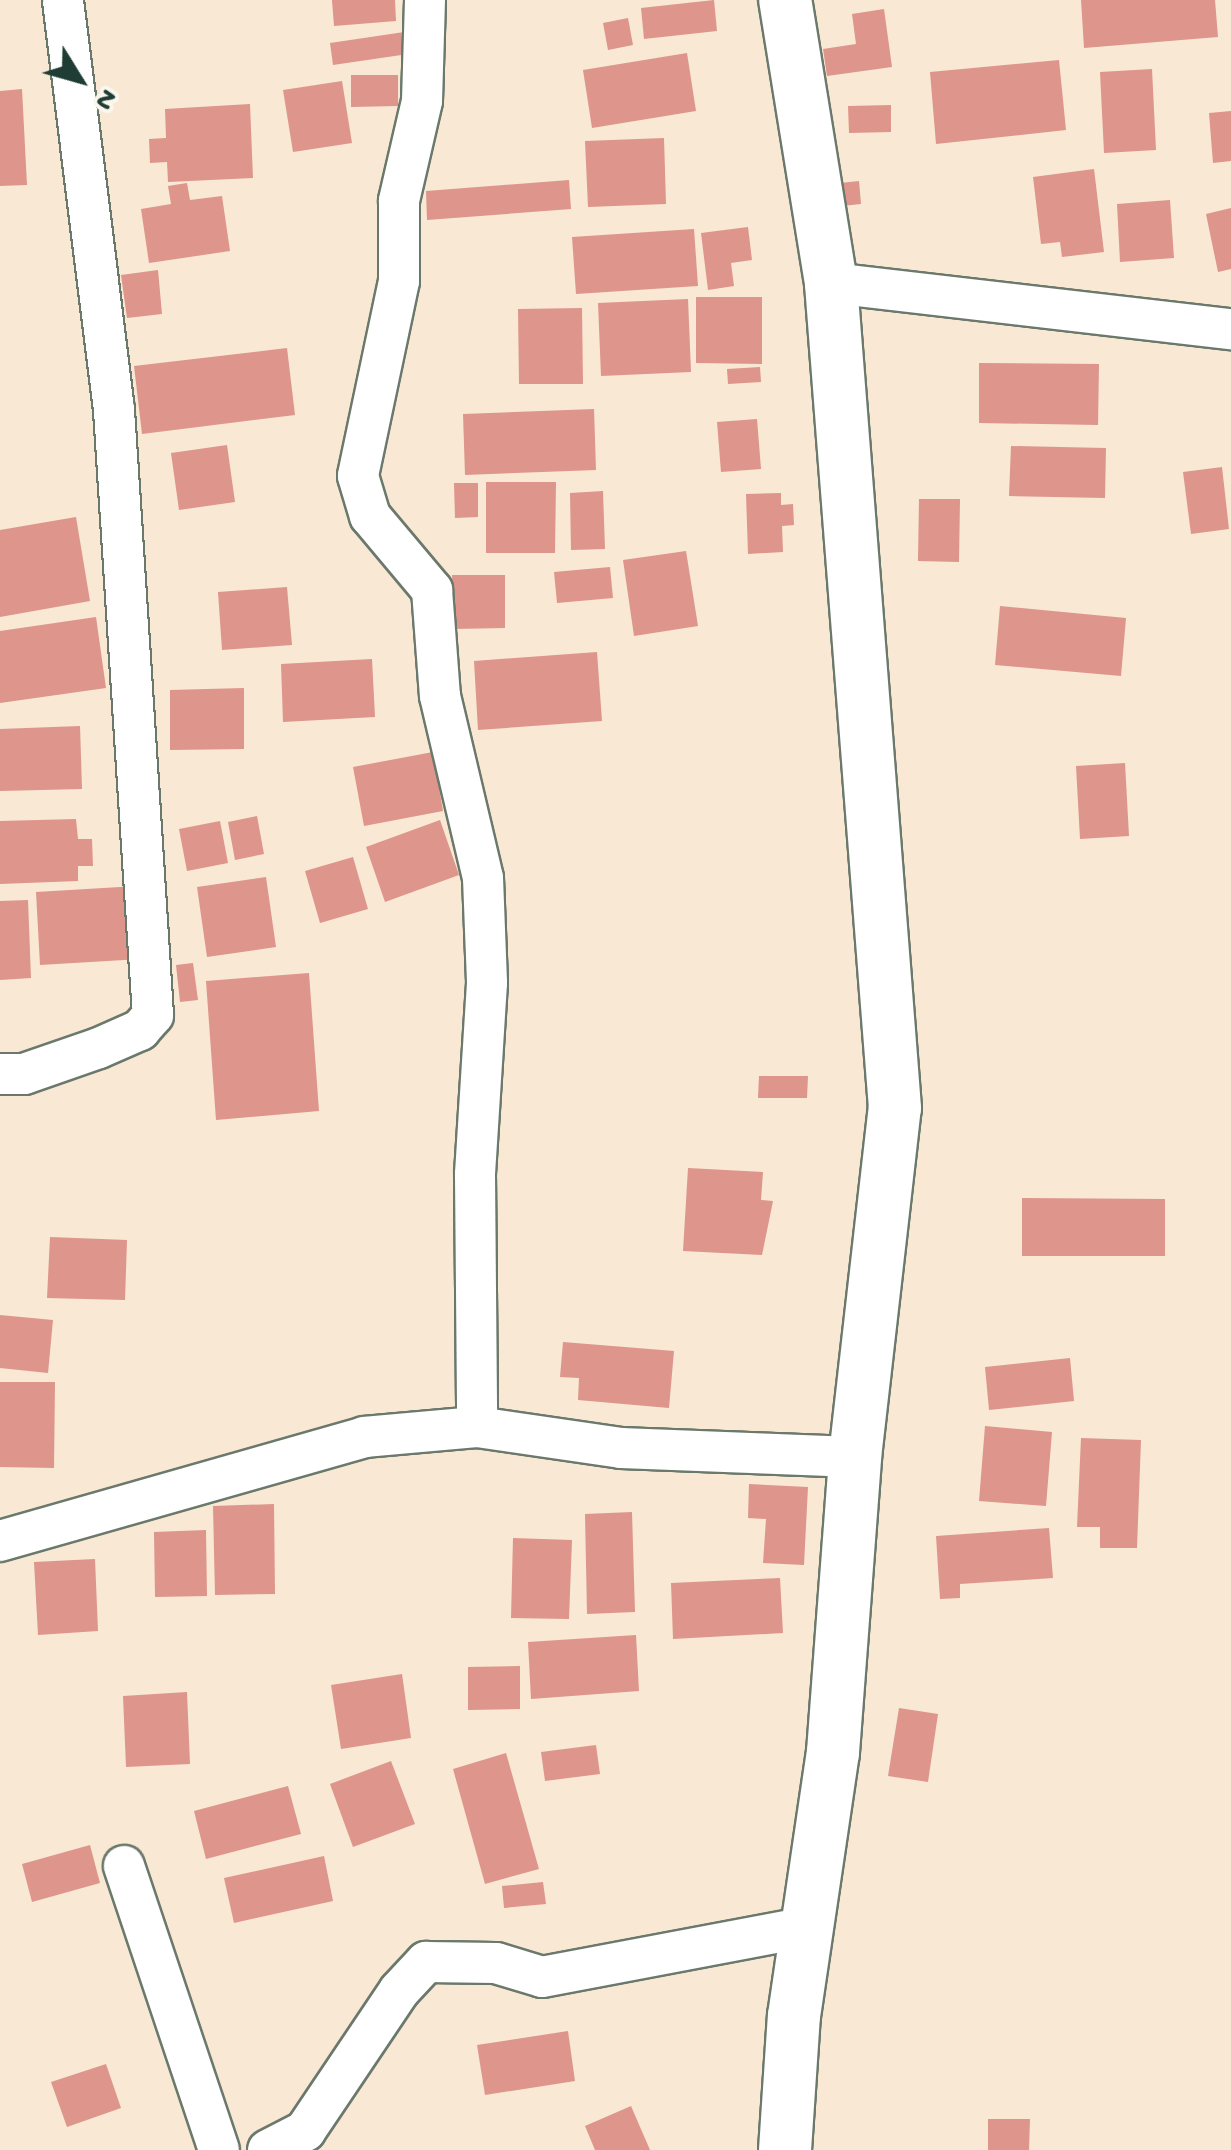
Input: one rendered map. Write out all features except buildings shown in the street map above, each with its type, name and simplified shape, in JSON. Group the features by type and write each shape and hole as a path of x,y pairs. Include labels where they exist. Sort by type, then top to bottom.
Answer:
{"street":[{"path":"0,1074 24,1074 98,1048 140,1030 153,1014 114,410 63,0"},
{"path":"425,0 422,101 399,201 399,281 358,476 370,516 432,590 440,696 482,878 487,983 475,1174 478,1426"},
{"path":"784,2150 807,1927 833,1752 856,1458 895,1108 831,283 785,0"},
{"path":"831,283 1231,329"},
{"path":"0,1541 364,1437 478,1426 622,1448 856,1458"},
{"path":"124,1866 219,2150"},
{"path":"268,2150 305,2130 398,1991 426,1962 496,1963 542,1977 807,1927"}]}
